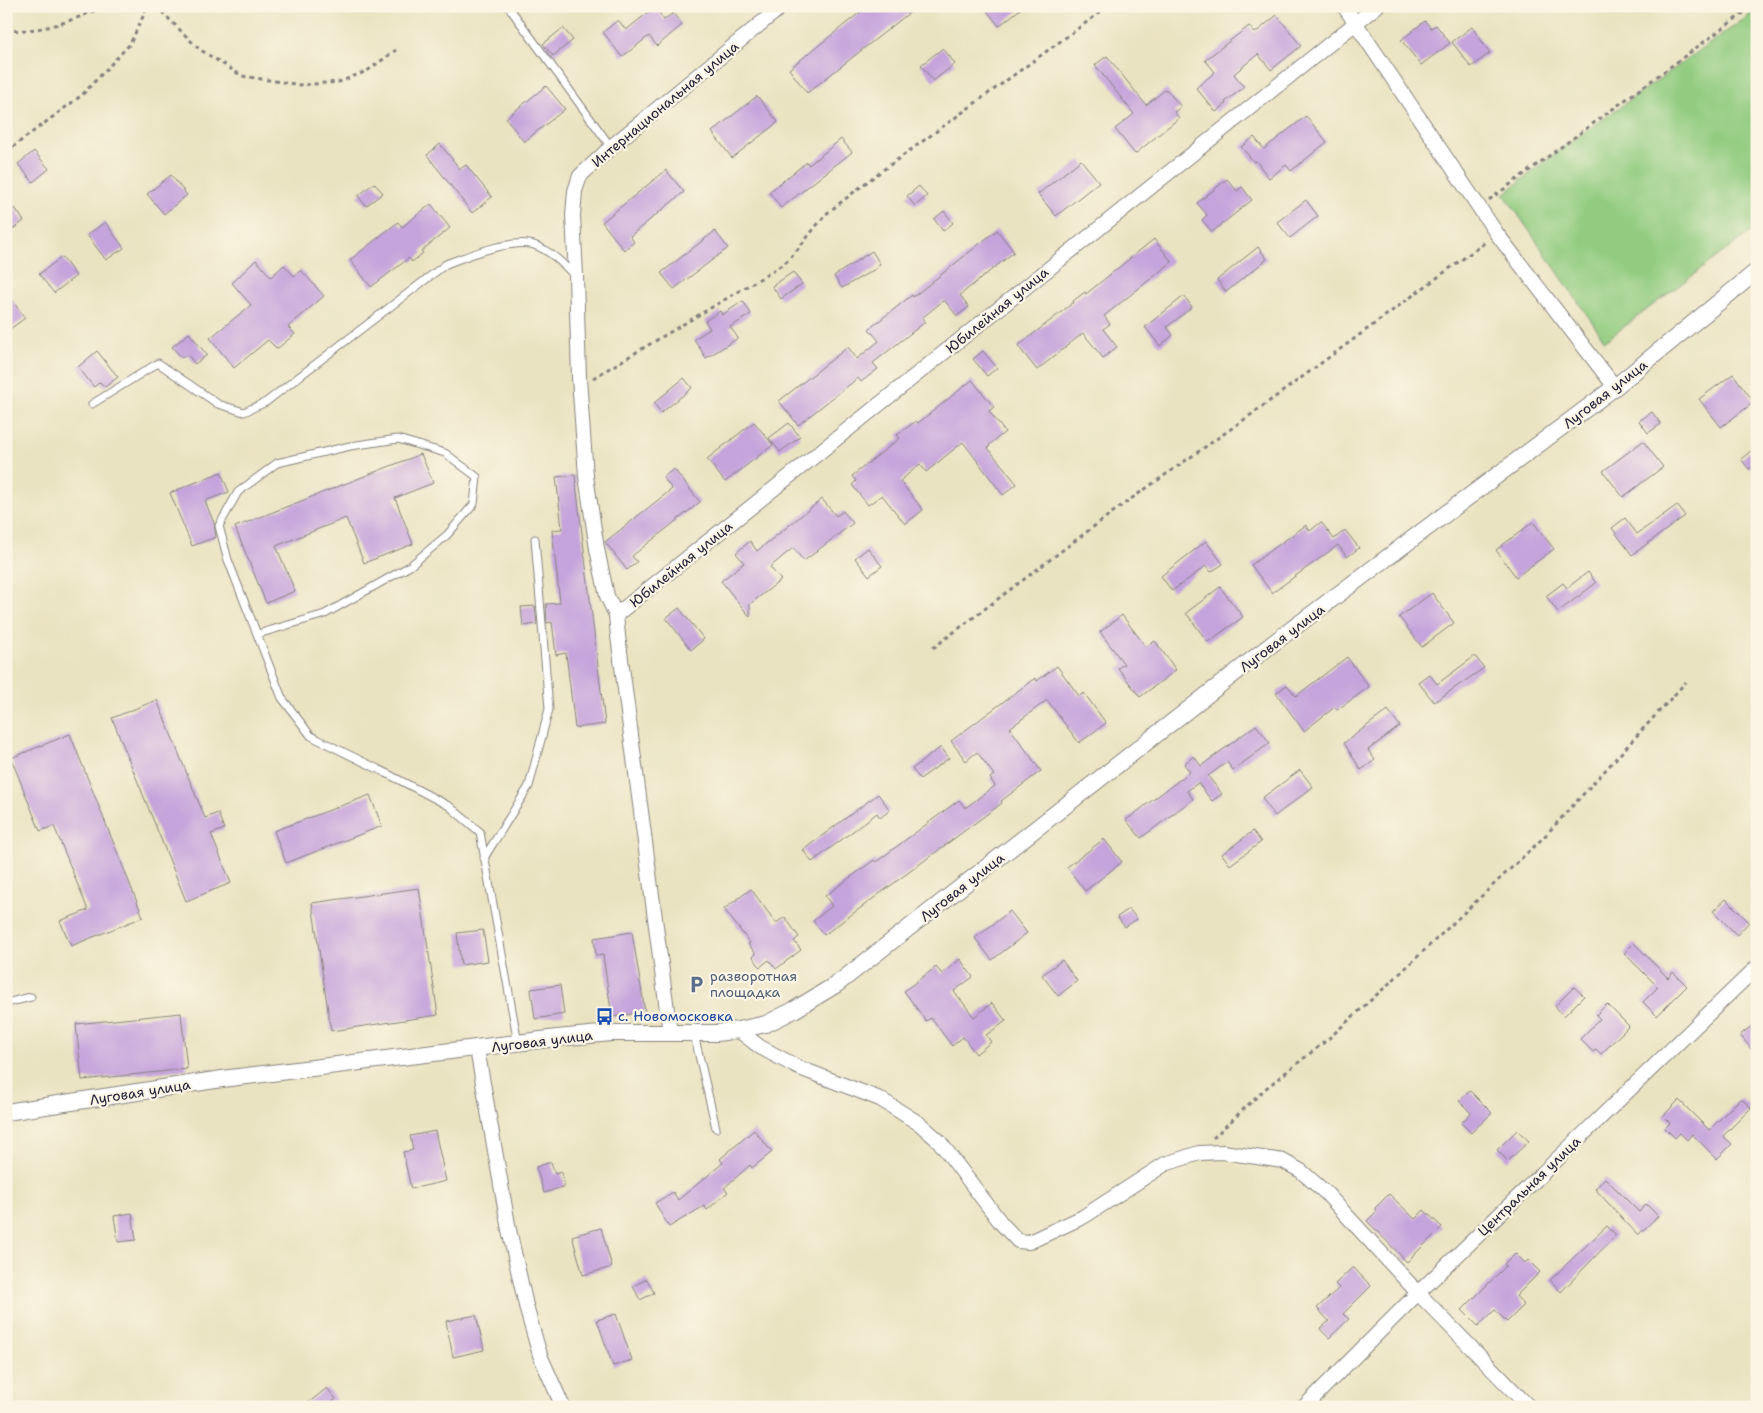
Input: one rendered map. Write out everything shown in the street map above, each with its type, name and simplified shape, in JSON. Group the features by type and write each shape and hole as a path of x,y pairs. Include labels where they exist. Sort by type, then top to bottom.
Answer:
{"street":[{"name":"Интернациональная улица","path":"670,1033 616,615 607,596 597,549 586,476 579,378 573,215 575,191 580,176 611,147 782,6"},
{"path":"1344,6 1497,234 1615,388"},
{"name":"Юбилейная улица","path":"616,615 1377,6"},
{"name":"Луговая улица","path":"6,1112 222,1079 611,1033 717,1033 766,1024 787,1014 837,984 1276,641 1615,388 1757,271"},
{"name":"Центральная улица","path":"1304,1407 1418,1293 1757,967"},
{"path":"738,1030 760,1047 797,1066 880,1098 920,1124 939,1141 1001,1223 1018,1241 1029,1242 1083,1217 1165,1164 1199,1153 1223,1152 1282,1161 1301,1171 1326,1193 1418,1293 1530,1407"},
{"path":"477,1049 509,1230 528,1310 540,1355 563,1407"}],"lane":[{"path":"508,6 611,147"},
{"path":"92,404 158,363 218,404 244,412 266,402 446,264 477,252 511,244 533,244 554,256 576,276"},
{"path":"258,634 325,614 410,566 447,535 474,504 477,477 446,452 398,439 350,446 277,463 238,492 220,526 228,560 282,698 311,736 449,806 480,832 518,1044"},
{"path":"484,858 529,786 549,709 535,538"},
{"path":"6,1003 31,997"},
{"path":"693,1032 716,1128"}],"path":[{"path":"6,30 21,31 61,25 106,6"},
{"path":"6,152 82,95 130,44 148,6"},
{"path":"156,6 199,49 242,76 301,85 339,82 367,71 396,50"},
{"path":"579,378 590,379 597,377 771,272 798,249 826,214 872,178 1109,6"},
{"path":"1480,207 1753,6"},
{"path":"933,648 1121,506 1252,414 1497,234"},
{"path":"1199,1153 1265,1089 1327,1040 1386,986 1544,837 1686,682"}],"green space":[{"path":"1757,10 1757,227 1605,341 1504,194 1562,148"}],"building":[{"path":"868,6 918,6 807,93 789,69"},
{"path":"983,6 1024,6 999,26"},
{"path":"655,7 664,20 673,13 682,25 657,46 649,36 622,57 603,32 618,20 626,30"},
{"path":"1277,15 1301,46 1271,70 1258,54 1234,74 1244,87 1216,112 1196,88 1215,72 1205,60 1249,26 1255,33"},
{"path":"1425,21 1431,28 1436,25 1450,43 1421,65 1401,40"},
{"path":"1472,27 1490,53 1471,67 1452,42"},
{"path":"563,28 573,40 553,56 543,44"},
{"path":"943,48 955,64 933,81 921,65"},
{"path":"1107,56 1146,105 1166,89 1181,107 1174,112 1179,118 1135,154 1115,129 1134,114 1095,65"},
{"path":"546,86 565,109 524,142 506,118"},
{"path":"757,96 778,122 732,158 712,132"},
{"path":"1306,116 1327,142 1291,171 1286,165 1269,178 1256,161 1254,162 1241,147 1254,137 1264,149"},
{"path":"841,139 852,152 781,208 769,192 807,162 809,165"},
{"path":"440,144 460,169 466,165 492,197 472,213 427,155"},
{"path":"34,151 49,169 33,182 18,164"},
{"path":"1081,160 1099,182 1056,216 1038,194"},
{"path":"666,170 684,192 630,236 634,242 624,250 602,222"},
{"path":"171,175 187,195 164,214 147,194"},
{"path":"1227,179 1237,191 1242,187 1252,200 1212,232 1202,220 1207,215 1197,203"},
{"path":"374,183 383,193 366,206 358,196"},
{"path":"919,186 927,196 915,206 907,196"},
{"path":"1306,200 1318,216 1290,238 1277,222"},
{"path":"431,204 450,228 421,251 423,253 412,262 409,258 371,287 350,260 398,222 402,227"},
{"path":"15,208 24,221 6,234 6,214"},
{"path":"944,211 953,223 943,231 934,219"},
{"path":"105,222 124,248 106,260 87,235"},
{"path":"997,230 1014,252 960,295 969,307 957,316 944,300 922,318 925,322 873,363 878,369 861,382 858,378 798,425 779,401 848,347 857,359 879,341 869,329 912,295 913,297"},
{"path":"715,231 728,248 674,289 661,273"},
{"path":"1154,239 1172,262 1104,316 1110,324 1103,329 1117,347 1103,358 1083,333 1037,370 1018,346"},
{"path":"1258,247 1267,259 1226,292 1217,280"},
{"path":"872,251 880,264 877,268 842,288 834,276"},
{"path":"62,257 76,276 54,293 39,274"},
{"path":"256,260 271,277 284,265 294,276 301,270 324,296 288,327 295,334 277,349 268,340 234,368 210,338 251,305 232,283"},
{"path":"793,272 802,284 781,299 772,286"},
{"path":"6,292 25,318 6,332"},
{"path":"1184,296 1192,307 1167,327 1173,335 1160,346 1145,327"},
{"path":"743,301 751,314 730,327 738,338 706,358 694,339 710,329 705,321 720,311 722,315"},
{"path":"189,333 207,355 195,364 187,354 182,358 172,347"},
{"path":"97,351 118,377 105,387 100,382 94,387 78,367"},
{"path":"983,351 997,368 987,376 973,359"},
{"path":"1733,374 1754,402 1721,427 1699,399"},
{"path":"684,378 692,388 661,413 654,403"},
{"path":"972,380 994,407 989,411 1005,432 988,448 1017,484 1003,495 963,442 926,472 920,464 900,481 923,510 905,524 882,495 868,505 852,485 856,481 852,476 900,438 897,435 916,421 918,423"},
{"path":"1652,412 1661,424 1648,433 1639,421"},
{"path":"754,422 773,445 725,482 707,459"},
{"path":"789,423 800,437 780,452 769,438"},
{"path":"1643,441 1663,467 1623,497 1603,471"},
{"path":"1757,446 1757,463 1749,469 1741,459"},
{"path":"421,454 433,483 395,498 413,544 364,563 346,518 276,546 295,591 266,603 235,527"},
{"path":"674,469 700,502 632,556 637,562 627,570 605,542 672,489 663,477"},
{"path":"221,472 229,492 205,501 214,523 216,537 192,546 170,493"},
{"path":"575,475 605,724 575,728 566,653 556,655 552,622 547,623 546,604 560,603 552,530 562,529 556,477"},
{"path":"822,499 836,516 843,511 853,523 804,561 793,548 770,567 781,580 750,604 750,617 721,581 744,563 736,553 750,541 757,551"},
{"path":"1677,505 1685,516 1632,555 1612,528 1625,518 1637,534"},
{"path":"1321,522 1334,539 1345,530 1359,548 1347,557 1338,545 1272,593 1251,565 1306,525 1310,531"},
{"path":"1533,522 1554,549 1516,577 1496,550"},
{"path":"1206,541 1223,564 1211,572 1206,566 1172,591 1161,576"},
{"path":"868,548 882,566 869,576 855,558"},
{"path":"1588,572 1596,583 1558,612 1546,596 1563,583 1567,588"},
{"path":"1220,587 1243,617 1208,642 1186,613"},
{"path":"1432,593 1454,623 1422,647 1399,617"},
{"path":"535,606 537,624 523,626 521,607"},
{"path":"679,608 704,639 691,650 666,618"},
{"path":"1122,615 1146,647 1155,641 1176,670 1140,697 1118,668 1124,664 1100,632"},
{"path":"1475,656 1484,668 1434,702 1418,682 1429,674 1437,684"},
{"path":"1347,657 1369,687 1337,710 1335,707 1304,731 1276,693 1287,685 1296,696"},
{"path":"1057,666 1079,696 1084,693 1106,723 1079,743 1047,700 1010,728 1041,771 1001,801 1002,803 824,935 813,921 832,906 825,896 874,860 876,862 959,800 965,808 995,786 990,778 994,775 977,752 966,761 951,741 1035,678 1037,681"},
{"path":"157,700 205,818 218,813 224,829 211,834 231,883 186,901 112,718"},
{"path":"1388,710 1400,726 1368,750 1375,760 1361,770 1344,743"},
{"path":"1256,725 1270,743 1233,770 1227,762 1208,776 1222,794 1212,801 1198,783 1187,791 1193,799 1141,838 1126,820 1190,772 1184,764 1194,756 1201,766"},
{"path":"70,734 143,917 71,946 60,921 88,910 54,826 40,831 11,758"},
{"path":"941,747 949,758 920,779 912,769"},
{"path":"1300,770 1313,787 1275,816 1262,798"},
{"path":"878,794 890,810 880,818 877,813 812,862 803,850"},
{"path":"370,795 382,826 286,863 274,831"},
{"path":"1253,831 1261,842 1230,865 1222,854"},
{"path":"1104,839 1122,862 1085,891 1067,867"},
{"path":"419,888 438,1015 331,1031 312,903"},
{"path":"751,889 776,923 785,917 799,937 794,941 801,950 776,969 769,960 760,967 753,957 756,954 748,944 750,943 724,909"},
{"path":"1726,899 1749,922 1737,935 1713,911"},
{"path":"1129,909 1137,919 1125,927 1117,917"},
{"path":"1010,911 1027,933 992,960 975,938"},
{"path":"483,930 488,961 461,965 457,933"},
{"path":"632,932 645,1012 612,1017 603,955 596,956 594,938"},
{"path":"1634,943 1668,978 1673,972 1687,986 1657,1016 1643,1002 1658,987 1624,953"},
{"path":"960,959 973,977 954,991 974,1017 992,1003 1006,1021 986,1035 991,1042 976,1054 963,1037 952,1046 931,1018 926,1021 904,991 936,967 942,974"},
{"path":"1062,960 1077,981 1058,996 1042,975"},
{"path":"560,985 564,1014 535,1019 531,989"},
{"path":"1574,987 1584,996 1564,1016 1555,1006"},
{"path":"1607,1004 1629,1026 1601,1054 1596,1049 1593,1052 1580,1039 1600,1019 1596,1015"},
{"path":"181,1013 187,1069 82,1080 76,1024"},
{"path":"1757,1022 1757,1056 1740,1035"},
{"path":"1470,1091 1492,1113 1471,1133 1461,1123 1471,1113 1459,1101"},
{"path":"1741,1098 1751,1108 1723,1136 1732,1144 1717,1159 1692,1134 1687,1140 1680,1133 1675,1138 1665,1128 1670,1123 1663,1116 1679,1100 1709,1130"},
{"path":"754,1130 772,1152 752,1168 750,1165 724,1188 728,1192 707,1210 704,1206 669,1227 655,1203 673,1192 678,1200 723,1163 720,1159"},
{"path":"1517,1130 1529,1141 1508,1161 1497,1150"},
{"path":"435,1131 446,1181 411,1189 403,1152 413,1150 410,1136"},
{"path":"551,1162 555,1174 561,1172 565,1186 544,1193 536,1167"},
{"path":"1605,1178 1639,1212 1646,1204 1658,1216 1638,1235 1595,1189"},
{"path":"1389,1194 1415,1219 1424,1210 1442,1227 1407,1262 1367,1221 1377,1211 1375,1208"},
{"path":"132,1213 136,1240 118,1242 114,1216"},
{"path":"1607,1226 1616,1235 1561,1292 1550,1280"},
{"path":"601,1228 612,1267 583,1275 572,1236"},
{"path":"1515,1253 1525,1263 1528,1260 1540,1272 1516,1296 1524,1305 1507,1322 1495,1310 1478,1326 1462,1310 1506,1266 1504,1264"},
{"path":"1353,1267 1371,1286 1343,1314 1349,1319 1329,1338 1320,1329 1329,1321 1317,1308 1339,1288 1335,1284"},
{"path":"647,1279 654,1293 640,1300 633,1286"},
{"path":"616,1314 632,1360 613,1366 597,1320"},
{"path":"476,1315 484,1350 453,1357 446,1321"},
{"path":"327,1388 336,1399 326,1407 303,1407"}],"place":[{"name":"разворотная площадка","path":"696,984"},
{"name":"с. Новомосковка","path":"604,1016"}]}
